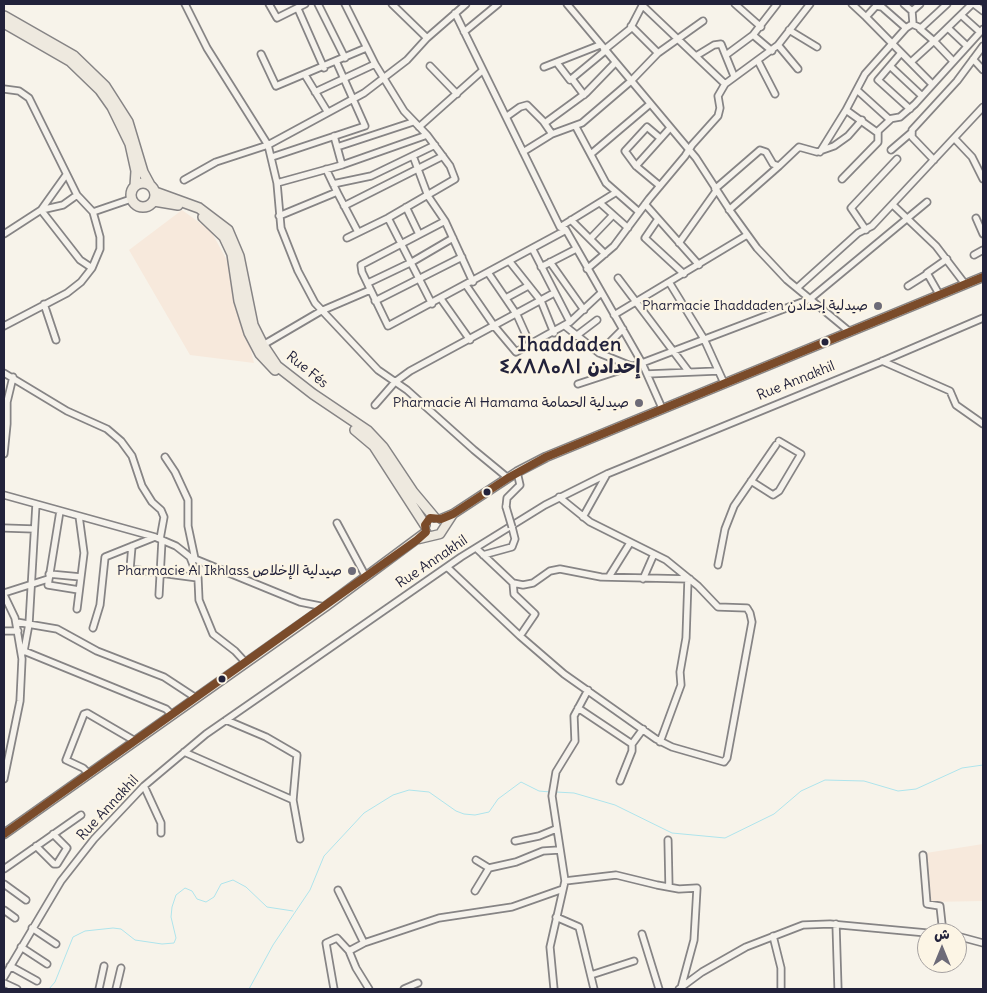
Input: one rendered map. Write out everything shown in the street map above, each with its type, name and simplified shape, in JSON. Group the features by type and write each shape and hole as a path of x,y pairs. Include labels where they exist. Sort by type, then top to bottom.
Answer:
{"highway":[{"path":"4,16 74,56 102,81 128,122 143,172 153,193"},
{"path":"4,24 70,61 100,90 116,113 130,144 136,171 135,186 130,194 131,199 139,207 145,207 153,193"},
{"path":"135,186 145,183 153,193"},
{"name":"Rue Fés","path":"153,193 199,208 228,230 239,256 253,325 277,366 295,381 368,431 383,447 413,492 437,518"},
{"name":"Rue Fés","path":"153,193 206,218 224,237 232,254 239,301 249,333 260,354 278,374 364,436 374,446 427,531"}],"main road":[{"path":"4,834 326,607 417,540 427,531 430,518 453,514 517,472 546,457 983,277"},
{"path":"427,531 440,534 453,514"},
{"name":"Rue Fés","path":"437,518 444,528"}],"street":[{"path":"185,4 208,48 268,145 277,183 279,216 298,271 320,311 378,370 395,382 508,478"},
{"path":"269,4 277,18 305,4"},
{"path":"318,4 346,58"},
{"path":"345,4 375,64 413,122 427,135 443,156 455,180 388,218 347,238"},
{"path":"392,4 427,38"},
{"path":"184,180 216,162 268,145 327,111 354,98 407,60 427,38 466,4"},
{"path":"464,32 498,4"},
{"path":"567,4 630,82 700,163 747,236 772,265 850,332"},
{"path":"572,79 603,49 631,26 643,4 725,84"},
{"path":"726,55 761,27 777,4"},
{"path":"587,269 605,254 628,228 645,204 720,113 718,96 725,84 772,51 810,4"},
{"path":"852,4 932,84"},
{"path":"904,4 912,11 913,24"},
{"path":"912,11 920,4"},
{"path":"920,29 947,4"},
{"path":"911,62 973,4 983,11"},
{"path":"739,5 761,27"},
{"path":"866,17 879,6 906,28"},
{"path":"298,9 324,68"},
{"path":"455,13 563,229 642,362 662,408"},
{"path":"842,178 878,142 878,133 891,119 900,117 910,109 982,31 961,15"},
{"path":"523,152 552,134 576,127 630,82 658,52 679,40 703,21"},
{"path":"913,24 953,61"},
{"path":"820,152 846,110 865,74 906,28 913,24"},
{"path":"631,26 658,52"},
{"path":"948,28 967,46"},
{"path":"789,30 817,47"},
{"path":"752,35 772,51"},
{"path":"696,56 717,44 722,46 734,76"},
{"path":"778,45 798,69"},
{"path":"891,150 912,132 958,81 983,46"},
{"path":"261,54 275,86 324,68 366,48"},
{"path":"544,67 603,49"},
{"path":"901,54 878,80 910,109"},
{"path":"973,59 983,70"},
{"path":"336,61 354,98 369,136"},
{"path":"758,61 776,94"},
{"path":"557,63 584,95"},
{"path":"545,123 584,95 615,63"},
{"path":"314,92 375,64"},
{"path":"430,66 457,94"},
{"path":"890,66 922,96"},
{"path":"419,127 483,70"},
{"path":"304,75 327,111"},
{"path":"4,89 19,91 29,98 77,195 95,211 100,242 99,253 92,268 76,287 4,326"},
{"path":"857,90 878,111 891,119"},
{"path":"591,154 650,104"},
{"path":"506,117 525,105 545,123 552,134"},
{"path":"797,288 858,232 866,230 893,205 983,107"},
{"path":"846,110 878,133"},
{"path":"729,210 800,147 820,152 842,142 862,120"},
{"path":"337,147 413,122"},
{"path":"272,157 365,126"},
{"path":"576,127 606,184 639,212"},
{"path":"660,138 646,127 625,151 636,166 660,186"},
{"path":"636,166 670,128"},
{"path":"912,132 912,137 934,160"},
{"path":"277,183 342,165 427,135"},
{"path":"334,136 342,165"},
{"path":"954,138 972,157 983,179"},
{"path":"333,184 371,176 435,145"},
{"path":"679,243 716,190 760,150 766,152 773,164 779,166"},
{"path":"413,156 428,196 446,221 473,282"},
{"path":"344,206 443,156"},
{"path":"866,230 851,208 897,159"},
{"path":"326,169 358,232"},
{"path":"41,210 66,175"},
{"path":"279,216 337,192"},
{"path":"446,221 361,264 360,269 387,325 390,327 533,250 563,229 571,220 615,193"},
{"path":"4,234 41,210 63,205 77,195"},
{"path":"95,211 131,199"},
{"path":"578,384 810,299 926,202"},
{"path":"600,203 628,228"},
{"path":"645,204 699,265"},
{"path":"893,205 947,259 965,284"},
{"path":"406,207 419,234"},
{"path":"41,210 80,260 92,268"},
{"path":"590,239 613,215"},
{"path":"388,218 432,304"},
{"path":"976,218 983,234"},
{"path":"658,219 646,234 646,239 684,274"},
{"path":"571,220 605,254"},
{"path":"614,315 747,236"},
{"path":"263,345 320,311 369,287 454,238"},
{"path":"541,267 576,249"},
{"path":"533,250 568,324 576,336 599,353 631,366"},
{"path":"974,255 983,250"},
{"path":"375,301 420,280 462,257"},
{"path":"908,286 928,274 929,271 947,259"},
{"path":"510,262 541,301 554,333"},
{"path":"550,262 584,310"},
{"path":"489,274 517,315 531,346"},
{"path":"928,274 939,294"},
{"path":"618,278 689,372"},
{"path":"375,405 395,382 541,301 563,280"},
{"path":"669,282 704,339 724,383"},
{"path":"466,285 495,327 515,351 531,346 568,324 601,293"},
{"path":"506,298 528,286"},
{"path":"441,299 470,340"},
{"path":"44,304 56,340"},
{"name":"Rue Annakhil","path":"4,977 32,928 69,871 94,840 144,786 226,720 447,567 559,497 607,474 983,318"},
{"path":"576,336 597,320"},
{"path":"599,353 623,329"},
{"path":"882,361 950,391 956,405 983,424"},
{"path":"647,374 718,371"},
{"path":"4,373 67,411 107,429 121,441 132,456 142,486 152,502 161,510 164,523 159,539 159,595"},
{"path":"4,454 7,402 12,377"},
{"path":"718,566 730,516 751,481 778,443 801,454 779,491 773,494 751,481"},
{"path":"165,456 188,500 188,526 198,578 199,600 213,634 235,651 246,663"},
{"path":"483,555 512,547 515,539 506,507 507,498 520,485 517,472"},
{"path":"583,517 607,474"},
{"path":"4,496 159,539 193,558 300,602 326,607"},
{"path":"447,567 520,636 564,674 660,742 724,762 727,758 752,618 747,608 718,607 689,580 654,554 583,517 559,497"},
{"path":"4,779 6,750 21,691 23,652 29,624 36,504"},
{"path":"60,511 49,576 49,587 79,590"},
{"path":"77,609 84,553 79,516"},
{"path":"337,523 366,577"},
{"path":"4,528 34,529"},
{"path":"93,628 100,605 104,558 132,546 159,539"},
{"path":"610,575 630,543"},
{"path":"132,546 130,569 198,578"},
{"path":"476,548 513,582 526,585 550,571 560,569 601,577 610,575 643,579 689,580"},
{"path":"643,579 654,554"},
{"path":"23,652 16,622 4,594 49,576 81,577"},
{"path":"660,742 681,685 680,672 686,638 689,580"},
{"path":"513,582 514,594 535,614 520,636"},
{"path":"16,622 57,629 97,652 170,680 196,698"},
{"path":"4,631 18,631"},
{"path":"23,652 166,709 172,715"},
{"path":"554,989 550,947 565,881 556,829 552,796 553,786 556,772 575,741 574,716 588,690"},
{"path":"578,708 632,744"},
{"path":"89,774 66,758 84,714 87,713 135,741"},
{"path":"226,720 266,737 297,755 293,800 300,839"},
{"path":"620,781 632,751 632,744 643,729"},
{"path":"184,752 293,800"},
{"path":"144,786 161,823 161,833"},
{"path":"4,869 81,815"},
{"path":"515,841 539,836 556,829"},
{"path":"36,846 54,864 57,864 67,848 53,834"},
{"path":"668,840 668,887"},
{"path":"476,860 489,868 516,862 543,851 559,850"},
{"path":"923,855 928,904 940,906 942,923"},
{"path":"475,891 489,868"},
{"path":"565,881 616,875 668,887 698,888 694,940 680,989"},
{"path":"4,884 26,900"},
{"path":"349,952 364,943 439,918 512,907 563,889"},
{"path":"338,890 364,943"},
{"path":"4,910 15,918"},
{"path":"556,917 579,927 594,989"},
{"path":"680,989 712,966 746,947 803,925 836,924 917,932"},
{"path":"836,924 838,988"},
{"path":"32,928 56,944"},
{"path":"642,934 659,989"},
{"path":"773,936 781,968 781,989"},
{"path":"334,989 326,943 339,938 349,952 369,989"},
{"path":"967,939 983,943"},
{"path":"21,947 47,964"},
{"path":"591,975 634,961"},
{"path":"10,966 37,981"},
{"path":"98,989 104,966"},
{"path":"116,989 121,968"},
{"path":"4,983 17,989"},
{"path":"404,989 418,983"}],"shaded area":[{"path":"182,210 211,231 230,266 254,363 190,355 129,250"},
{"path":"983,844 983,901 929,902 926,853"}],"waterway":[{"path":"556,792 574,793 615,805 672,833 725,838 774,814 801,791 825,780 864,781 898,791 916,789 962,768 983,765"},
{"path":"249,989 273,945 310,890 324,856 364,813 393,795 409,790 429,792 456,811 475,815 489,812 498,799 521,782 539,791 550,792"},
{"path":"49,989 55,982 73,937 85,931 121,929 135,940 162,944 174,943 176,938 171,917 172,907 176,895 185,888 192,891 197,899 206,902 214,897 221,884 233,880 246,887 267,907 293,911"}],"transit line":[{"path":"4,834 417,540 426,532 425,525 430,518 441,519 453,514 508,478 546,457 983,277"}],"place":[{"name":"Pharmacie Ihaddaden صيدلية إحدادن","path":"878,306"},
{"name":"Pharmacie Al Hamama صيدلية الحمامة","path":"639,403"},
{"name":"Pharmacie Al Ikhlass صيدلية الإخلاص","path":"352,571"}],"district":[{"name":"Ihaddaden ⵉⵃⴷⴷⴰⴷⵏ إحدادن","path":"570,357"}]}
